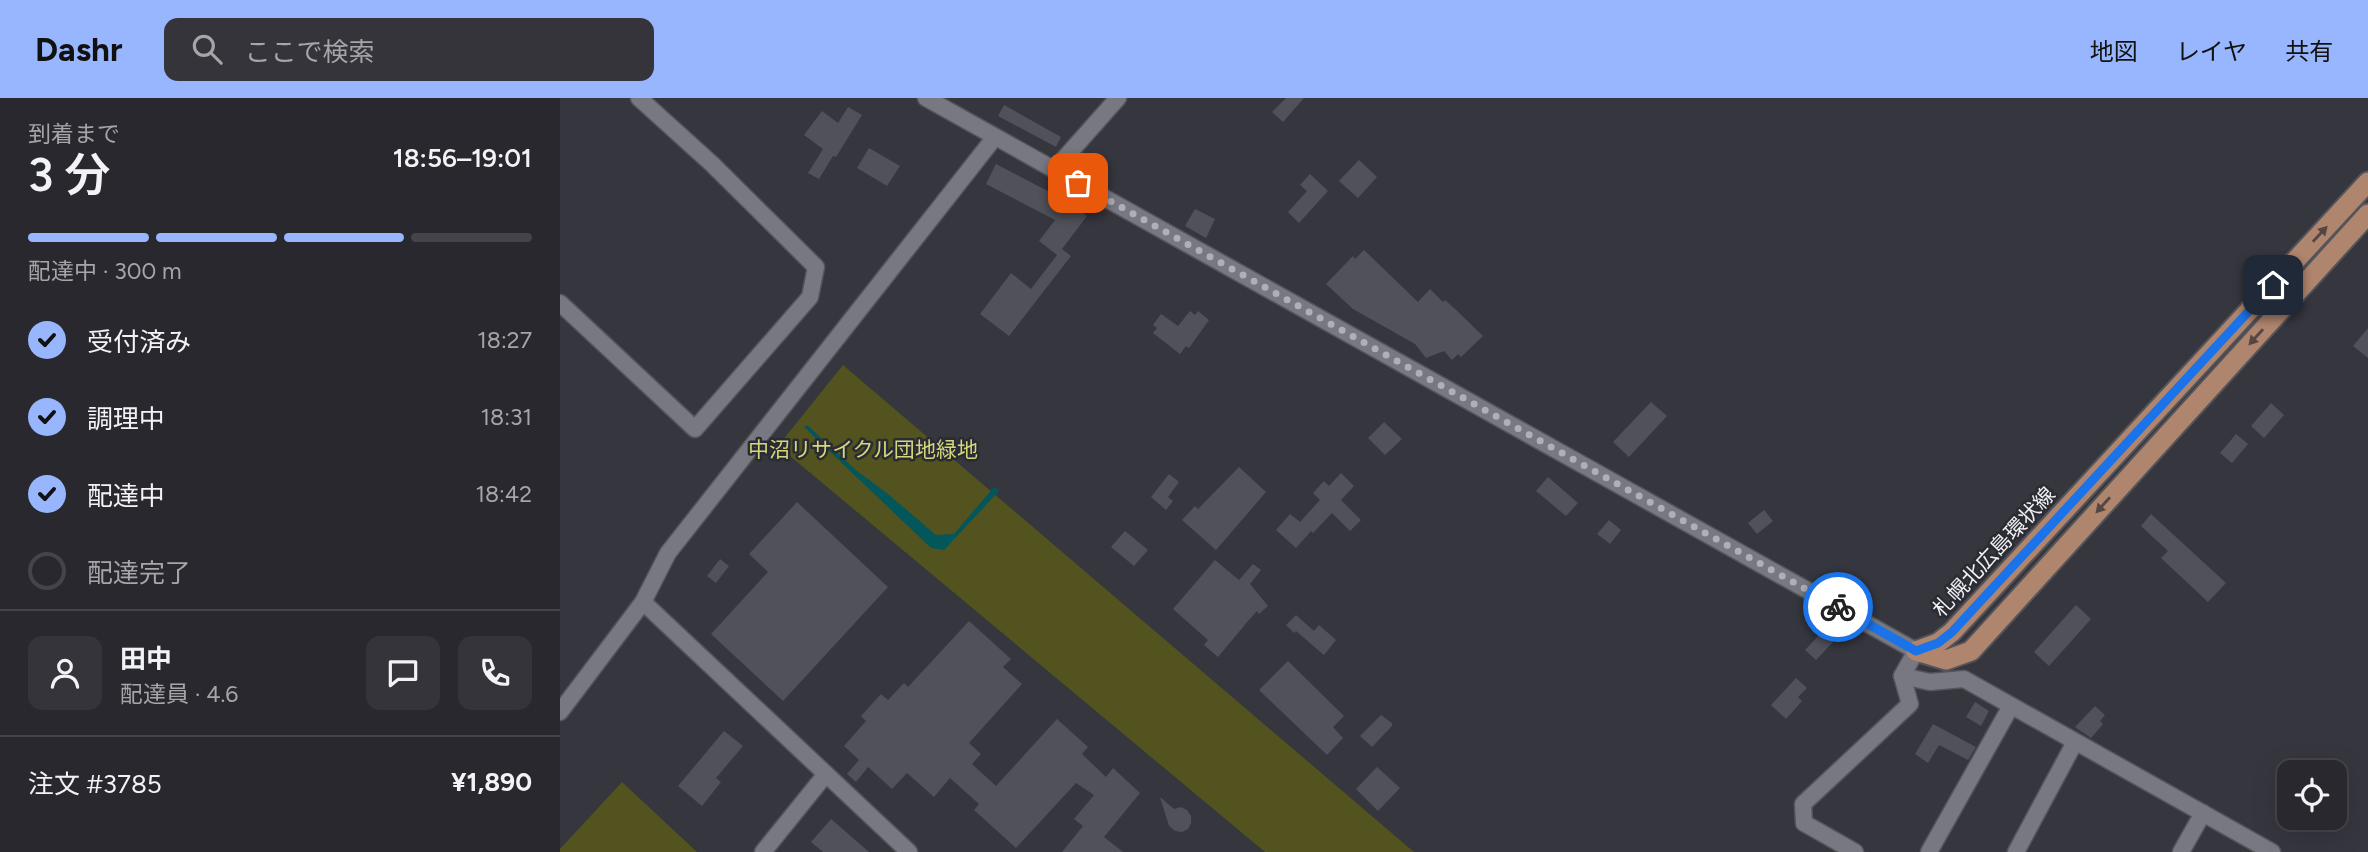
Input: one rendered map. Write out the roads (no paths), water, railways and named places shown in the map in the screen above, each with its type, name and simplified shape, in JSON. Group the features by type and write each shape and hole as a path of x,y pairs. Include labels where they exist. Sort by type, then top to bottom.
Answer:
{"main road":[{"name":"札幌北広島環状線","path":"1916,651 1938,643 1952,632 2368,183"},
{"path":"1916,651 1946,660 1971,651 2368,214"}],"street":[{"path":"560,303 695,429 810,297 816,267 712,164 639,98"},
{"path":"926,98 1916,651 1902,676 1910,704 1803,804 1804,823 1855,852"},
{"path":"1054,170 1118,98"},
{"path":"560,712 643,602 668,553 995,137"},
{"path":"643,602 909,852"},
{"path":"1902,676 1930,682 1964,679 2272,852"},
{"path":"1929,852 2011,706"},
{"path":"2016,852 2075,742"},
{"path":"763,852 826,774"},
{"path":"2181,852 2203,813"}],"water":[{"path":"807,425 857,471 936,535 954,534 994,487 1000,490 944,550 931,548 804,427"}],"park label":[{"name":"中沼リサイクル団地緑地","path":"863,450"}]}
